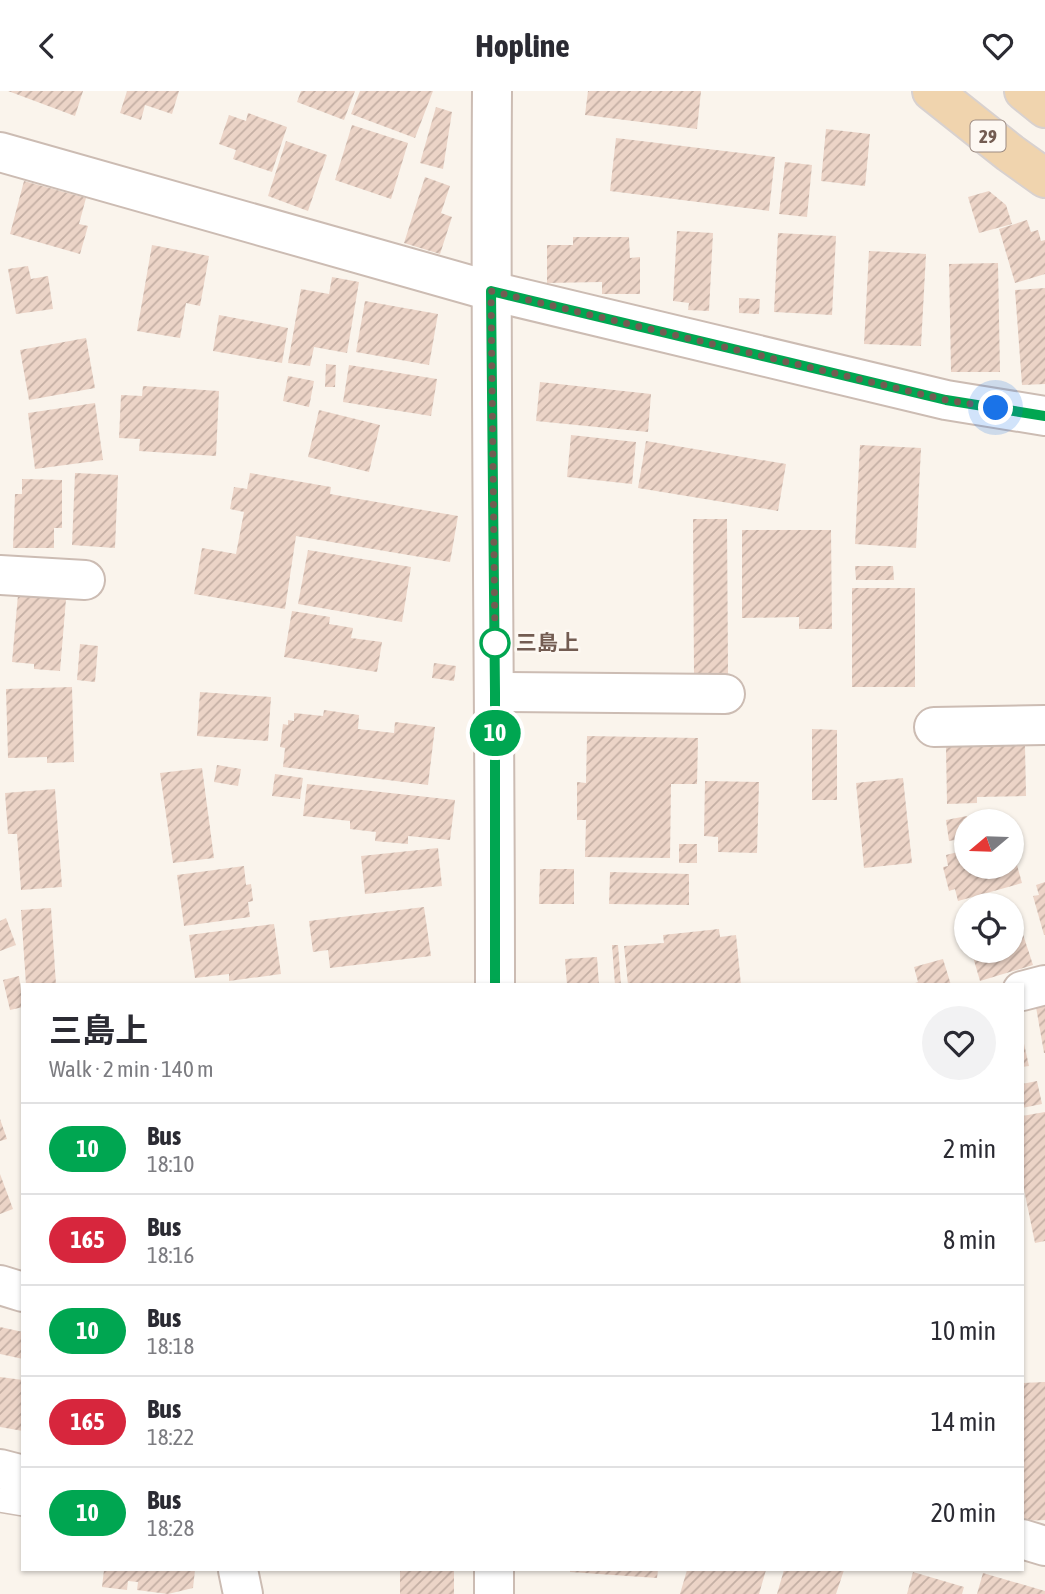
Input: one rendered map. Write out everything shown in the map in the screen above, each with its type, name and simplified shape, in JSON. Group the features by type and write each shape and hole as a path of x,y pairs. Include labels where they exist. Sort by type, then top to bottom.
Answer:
{"main road":[{"name":"29","path":"932,91 1045,178"},
{"path":"1024,91 1045,108"}],"street":[{"path":"492,91 495,983"},
{"path":"0,152 491,291 946,400 1045,416"},
{"path":"0,575 85,580"},
{"path":"495,692 725,695"},
{"path":"934,727 1045,725"},
{"path":"1024,990 1045,985"},
{"path":"0,1285 21,1291"},
{"path":"0,1469 21,1474"},
{"path":"1024,1540 1045,1546"},
{"path":"237,1571 243,1594"},
{"path":"494,1571 494,1594"}],"lane":[{"path":"0,1500 21,1504"}],"building":[{"path":"8,91 83,91 75,116"},
{"path":"127,91 179,91 172,114 145,105 141,120 120,113"},
{"path":"301,91 355,91 344,120 297,102"},
{"path":"360,91 433,91 415,138 351,114"},
{"path":"588,91 701,91 697,129 585,115"},
{"path":"436,107 452,112 443,169 420,163"},
{"path":"248,113 287,127 272,172 233,159 236,150 219,144 229,115 246,121"},
{"path":"352,125 408,143 391,199 335,180"},
{"path":"826,129 870,134 865,186 821,181"},
{"path":"616,138 775,157 769,211 610,191"},
{"path":"286,141 327,155 308,211 268,196"},
{"path":"785,162 812,165 807,217 779,214"},
{"path":"425,177 450,186 441,213 452,217 440,254 404,243"},
{"path":"24,181 86,198 79,224 88,226 80,254 10,234"},
{"path":"989,191 1006,205 1012,224 979,233 968,197"},
{"path":"1027,220 1031,232 1038,230 1041,241 1045,240 1045,274 1015,283 999,229"},
{"path":"677,231 713,233 709,311 688,310 689,303 673,301"},
{"path":"778,233 836,236 832,315 774,312"},
{"path":"573,237 629,237 630,258 640,257 640,294 602,294 602,282 547,283 547,245 573,245"},
{"path":"152,245 209,256 200,306 186,303 180,338 137,331"},
{"path":"869,251 926,254 921,346 864,344"},
{"path":"998,263 1000,372 951,372 949,264"},
{"path":"28,266 31,279 48,276 53,309 16,314 8,269"},
{"path":"332,277 359,282 347,353 314,347 310,366 288,363 301,289 329,294"},
{"path":"1045,288 1045,384 1022,385 1015,290"},
{"path":"739,298 760,299 759,314 739,313"},
{"path":"365,301 438,314 429,365 356,352"},
{"path":"219,315 288,328 282,363 213,351"},
{"path":"86,338 95,388 29,400 20,350"},
{"path":"326,364 336,365 335,387 325,387"},
{"path":"349,365 437,379 431,416 343,402"},
{"path":"288,376 314,381 309,407 283,401"},
{"path":"540,382 651,394 648,432 536,421"},
{"path":"143,386 219,391 216,456 139,451 140,439 119,438 121,395 142,396"},
{"path":"95,403 103,460 35,469 28,413"},
{"path":"319,410 380,425 369,472 308,457"},
{"path":"571,435 636,442 632,484 567,477"},
{"path":"646,441 786,464 778,511 638,488"},
{"path":"860,445 921,448 916,548 855,544"},
{"path":"75,473 118,475 115,548 72,545"},
{"path":"250,473 331,487 330,494 458,516 450,562 296,536 285,609 194,594 202,548 236,554 244,512 230,509 234,487 247,489"},
{"path":"22,479 62,480 62,528 54,528 54,548 13,548 15,494 22,494"},
{"path":"693,519 727,519 728,675 694,675"},
{"path":"742,530 831,530 832,629 799,629 799,617 742,618"},
{"path":"308,550 411,567 402,622 298,604"},
{"path":"855,566 893,566 894,580 856,580"},
{"path":"852,588 915,588 915,687 852,687"},
{"path":"18,595 66,599 60,671 34,669 34,664 12,662"},
{"path":"292,611 330,617 329,624 353,628 351,638 382,642 377,672 284,657"},
{"path":"80,644 98,646 95,682 77,680"},
{"path":"434,663 456,666 454,681 432,678"},
{"path":"72,687 74,762 47,763 47,757 8,758 6,689"},
{"path":"200,692 271,697 268,741 197,736"},
{"path":"324,710 359,715 358,729 394,733 395,722 435,727 428,785 283,767 285,748 280,747 283,724 288,725 288,720 294,721 294,713 323,716"},
{"path":"812,729 837,730 837,800 812,800"},
{"path":"587,736 698,738 697,784 671,784 670,858 585,857 586,820 577,820 577,782 586,783"},
{"path":"1025,745 1026,796 977,797 977,803 947,804 946,746"},
{"path":"217,765 241,769 238,786 214,782"},
{"path":"202,768 214,858 173,863 160,773"},
{"path":"275,774 303,778 300,799 272,796"},
{"path":"903,778 912,863 864,868 856,783"},
{"path":"705,781 759,782 757,853 718,852 718,837 704,836"},
{"path":"307,784 455,800 450,840 408,836 408,844 375,841 376,832 350,829 350,821 303,816"},
{"path":"55,789 62,887 21,890 17,834 8,834 5,793"},
{"path":"954,818 954,840 949,841 946,820"},
{"path":"679,844 697,844 697,863 679,863"},
{"path":"438,848 442,886 365,894 361,856"},
{"path":"954,853 954,879 1021,879 1022,883 986,893 956,893 955,889 949,891 943,867 948,866 946,855"},
{"path":"244,866 246,885 251,884 253,901 248,902 250,917 184,926 177,875"},
{"path":"540,869 574,869 574,904 539,904"},
{"path":"610,872 689,874 689,905 609,904"},
{"path":"1045,882 1044,935 1033,896 1039,895 1036,885"},
{"path":"424,907 431,956 330,968 328,950 313,952 309,921"},
{"path":"51,908 56,983 26,983 21,910"},
{"path":"6,918 16,945 0,951 0,921"},
{"path":"274,924 281,974 229,981 229,974 195,978 189,935"},
{"path":"719,929 720,937 736,935 741,983 628,983 624,946 664,943 663,935"},
{"path":"1024,938 1033,965 980,981 975,963 1024,963"},
{"path":"612,945 618,945 621,983 615,983"},
{"path":"597,957 599,983 567,983 565,959"},
{"path":"943,959 950,983 915,983 918,982 914,967"},
{"path":"19,976 21,1007 10,1010 3,980"},
{"path":"1045,1006 1045,1053 1044,1053 1036,1007"},
{"path":"1024,1044 1029,1066 1024,1067"},
{"path":"1037,1081 1042,1104 1024,1108 1024,1084"},
{"path":"1045,1112 1045,1241 1035,1243 1024,1190 1024,1116"},
{"path":"0,1119 7,1139 0,1141"},
{"path":"0,1174 13,1209 0,1214"},
{"path":"0,1327 21,1332 21,1359 0,1354"},
{"path":"0,1377 21,1380 21,1431 0,1427"},
{"path":"1045,1382 1045,1520 1024,1521 1024,1383"},
{"path":"104,1571 195,1571 193,1588 168,1594 137,1590 138,1582 128,1581 127,1590 102,1587"},
{"path":"400,1571 454,1571 454,1594 400,1594"},
{"path":"570,1571 658,1571 657,1578"},
{"path":"687,1571 766,1571 759,1594 680,1594"},
{"path":"784,1571 844,1571 836,1594 777,1594"},
{"path":"913,1572 964,1587 962,1594 907,1594"},
{"path":"983,1573 1045,1591 1045,1594 977,1594"}],"bus line":[{"name":"10","path":"495,983 491,291 946,400 1045,416"}],"place":[{"name":"三島上","path":"495,643"}],"route":[{"path":"495,643 491,291 946,400 996,408"}]}
